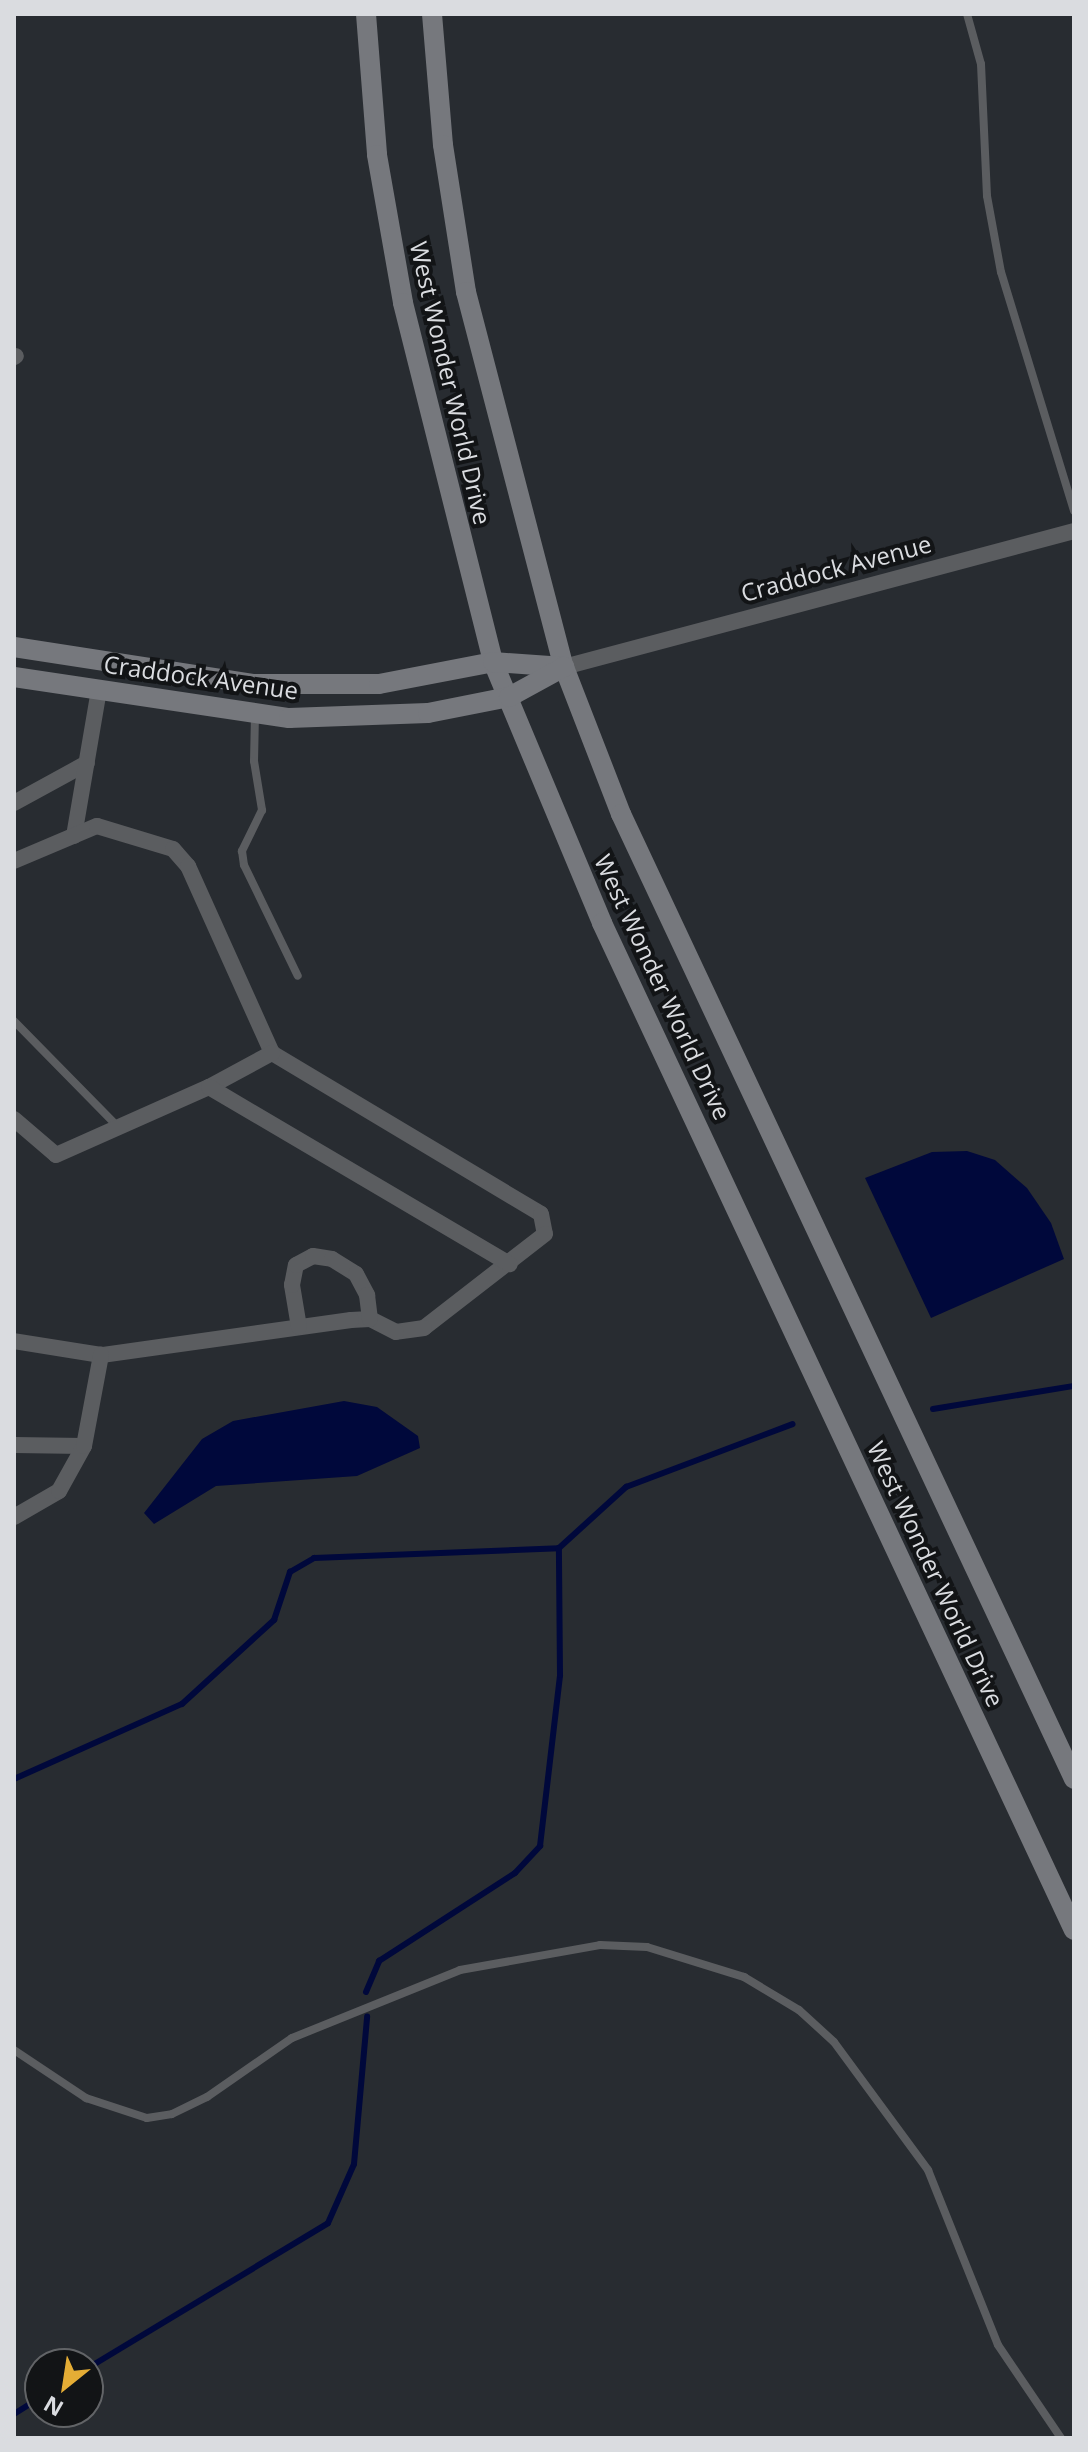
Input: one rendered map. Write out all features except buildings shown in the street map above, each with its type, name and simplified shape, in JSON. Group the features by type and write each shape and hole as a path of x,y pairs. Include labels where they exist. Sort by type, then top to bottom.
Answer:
{"main road":[{"name":"West Wonder World Drive","path":"366,14 377,155 403,303 493,662 602,923 1074,1930"},
{"name":"West Wonder World Drive","path":"432,14 443,145 466,292 564,667 627,826 1074,1779"},
{"name":"Craddock Avenue","path":"14,647 254,684 379,684 493,662 564,667"},
{"name":"Craddock Avenue","path":"14,677 289,718 428,713 509,697 564,667"}],"street":[{"name":"Craddock Avenue","path":"564,667 1074,531"},
{"path":"74,836 99,690"},
{"path":"14,803 87,763"},
{"path":"14,861 97,826 173,849 188,866 272,1053 541,1214 545,1234 424,1328 396,1332 370,1319 101,1355 14,1341"},
{"path":"14,1119 56,1155 209,1087 272,1053"},
{"path":"209,1087 510,1264"},
{"path":"299,1327 292,1285 296,1265 313,1256 332,1259 356,1274 367,1295 370,1319"},
{"path":"14,1517 59,1491 84,1446 101,1355"},
{"path":"14,1445 84,1446"}],"lane":[{"path":"967,14 981,64 987,196 1001,272 1074,511"},
{"path":"255,713 254,761 262,810 242,851 244,865 298,976"},
{"path":"14,1021 119,1128"},
{"path":"14,2050 86,2098 147,2118 172,2114 207,2097 292,2038 460,1970 600,1945 647,1947 744,1977 799,2010 834,2042 928,2170 998,2345 1061,2438"}],"shaded area":[{"path":"967,1151 995,1160 1027,1188 1051,1223 1064,1259 931,1318 865,1178 932,1152"},
{"path":"344,1401 377,1407 418,1436 420,1448 357,1476 216,1486 154,1524 144,1513 202,1439 233,1421"}],"waterway":[{"path":"933,1409 1074,1386"},
{"path":"14,1779 182,1704 274,1620 290,1572 314,1558 559,1548 626,1487 793,1424"},
{"path":"366,1992 379,1961 515,1873 540,1846 560,1675 559,1548"},
{"path":"104,2358 328,2223 354,2164 367,2017"},
{"path":"14,2414 24,2408"}]}
